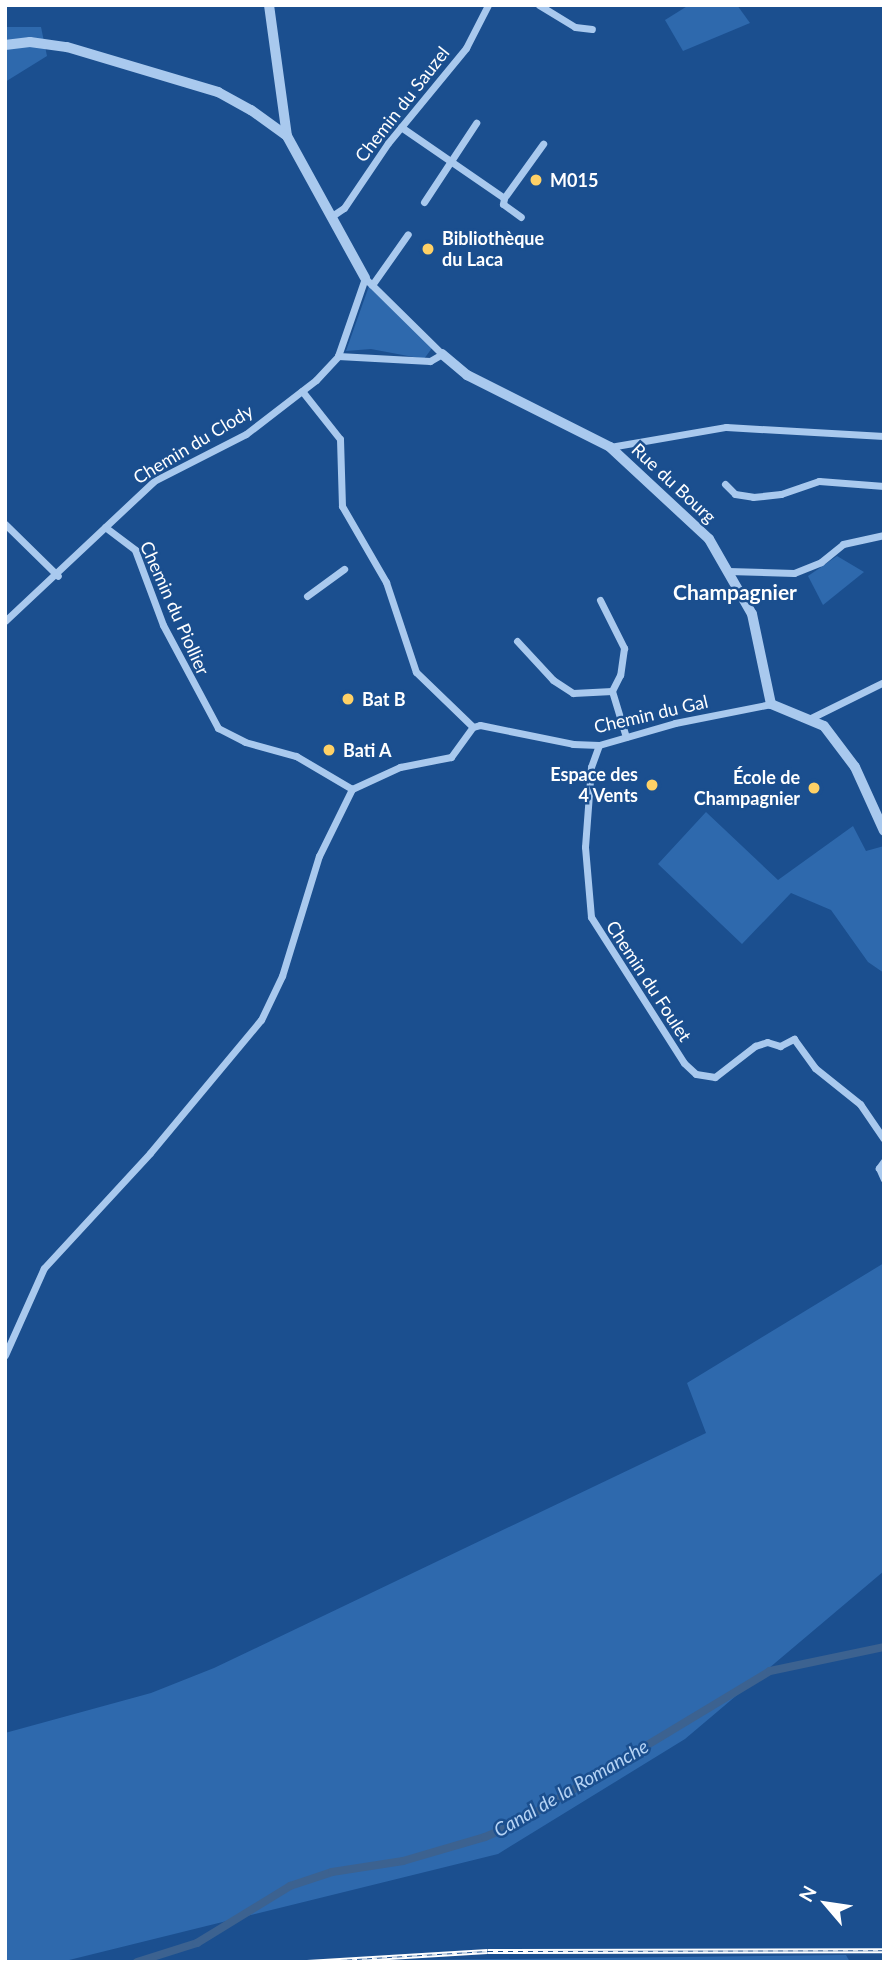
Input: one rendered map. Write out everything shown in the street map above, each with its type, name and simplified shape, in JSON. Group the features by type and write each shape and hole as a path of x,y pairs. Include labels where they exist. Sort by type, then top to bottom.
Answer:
{"street":[{"path":"269,5 286,136 369,281 442,354 430,361 338,356 369,281 408,234"},
{"name":"Chemin du Sauzel","path":"332,216 344,208 401,127 466,48 488,5"},
{"path":"539,5 575,27 592,29"},
{"path":"5,45 46,43 174,77 218,92 286,136"},
{"path":"424,202 477,123"},
{"path":"401,127 504,198"},
{"path":"521,217 503,204 504,198 543,144"},
{"name":"Rue du Bourg","path":"442,354 458,369 610,447 709,539 752,614 771,704"},
{"name":"Chemin du Clody","path":"5,621 58,576 154,481 246,434 302,391 338,356"},
{"path":"5,1355 44,1268 150,1153 261,1020 282,976 320,856 352,789 400,767 451,757 473,727 416,672 386,582 342,506 340,439 302,391"},
{"path":"610,447 726,427 884,436"},
{"path":"725,484 735,494 753,496 781,494 819,481 884,486"},
{"path":"5,524 58,576"},
{"name":"Chemin du Piollier","path":"105,527 135,550 163,625 218,728 245,742 296,756 352,789"},
{"path":"728,571 794,572 821,562 843,544 884,535"},
{"path":"307,596 344,569"},
{"path":"600,600 624,648 620,675 612,691 626,737"},
{"path":"517,641 554,680 573,693 612,691"},
{"path":"811,718 884,682"},
{"path":"771,704 811,718 841,746 867,790 884,831"},
{"name":"Chemin du Gal","path":"473,727 599,744 771,704"},
{"name":"Chemin du Foulet","path":"599,744 592,767 585,847 593,925 696,1074 715,1077 767,1042 780,1046 794,1039 816,1068 860,1104 884,1139"},
{"path":"884,1161 879,1168 884,1179"}],"shaded area":[{"path":"689,5 737,5 750,23 683,51 665,20"},
{"path":"5,27 41,27 47,56 5,82"},
{"path":"369,286 432,348 424,359 371,349 346,351"},
{"path":"837,556 864,572 823,605 808,576"},
{"path":"706,812 778,880 853,826 866,851 884,846 884,973 868,962 831,910 791,893 742,944 658,864"},
{"path":"884,1263 884,1571 685,1739 498,1854 61,1962 5,1962 5,1733 151,1693 214,1668 706,1433 687,1383"},
{"path":"846,1955 850,1962 410,1960"}],"waterway":[{"name":"Canal de la Romanche","path":"137,1962 197,1943 290,1886 332,1872 403,1861 485,1837 518,1823 770,1671 884,1647"}],"railway":[{"path":"307,1962 488,1951 884,1950"}],"place":[{"name":"M015","path":"536,180"},
{"name":"Bibliothèque du Laca","path":"428,249"},
{"name":"Bat B","path":"348,699"},
{"name":"Bati A","path":"329,750"},
{"name":"Espace des 4 Vents","path":"652,785"},
{"name":"École de Champagnier","path":"814,788"}],"district":[{"name":"Champagnier","path":"735,592"}]}
